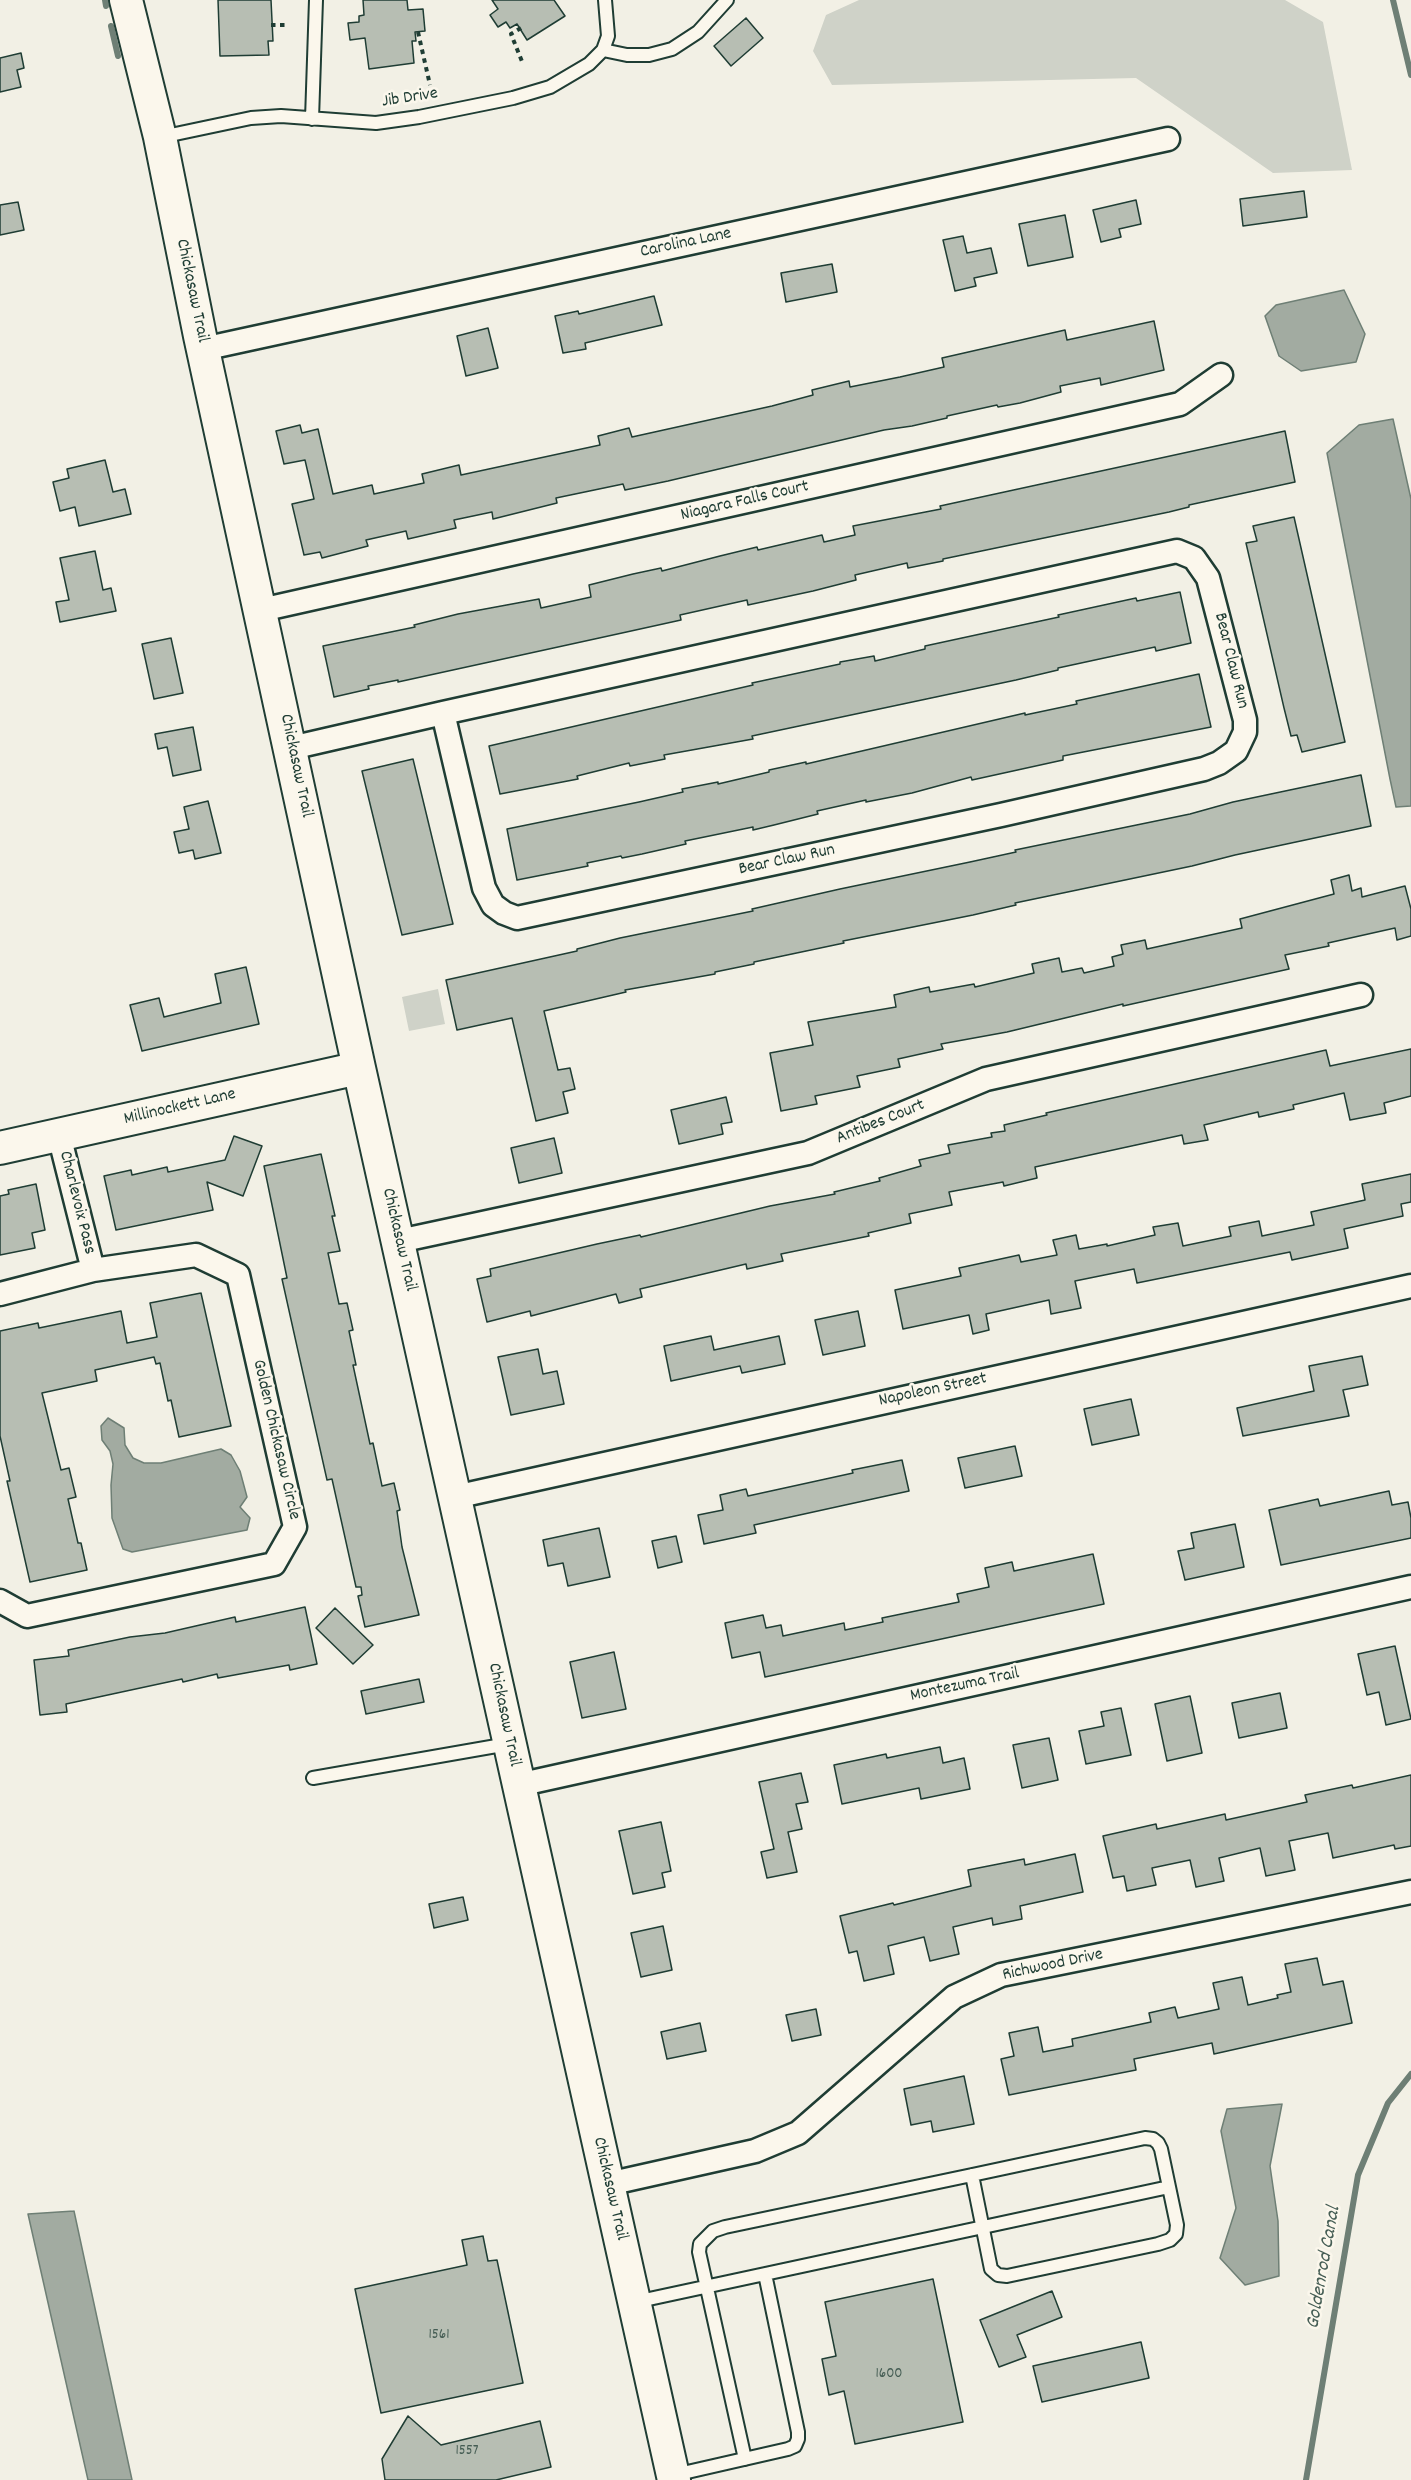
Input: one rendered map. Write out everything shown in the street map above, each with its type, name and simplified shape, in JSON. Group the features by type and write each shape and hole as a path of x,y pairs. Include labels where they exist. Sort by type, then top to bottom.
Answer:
{"street":[{"name":"Chickasaw Trail","path":"126,0 160,137 203,349 359,1068 673,2477"},
{"name":"Carolina Lane","path":"203,349 1168,139"},
{"name":"Niagara Falls Court","path":"261,610 1180,404 1221,375"},
{"name":"Bear Claw Run","path":"291,748 442,713 1177,551 1194,558 1208,578 1245,720 1245,732 1236,751 1219,764 1204,769 1001,815 517,918 493,905 484,888 442,713"},
{"name":"Antibes Court","path":"399,1241 808,1153 986,1079 1361,995"},
{"name":"Millinockett Lane","path":"0,1148 359,1068"},
{"name":"Charlevoix Pass","path":"59,1135 93,1270"},
{"name":"Golden Chickasaw Circle","path":"0,1294 93,1270 196,1255 238,1275 295,1527 274,1564 27,1616 0,1601"},
{"name":"Napoleon Street","path":"455,1497 1411,1286"},
{"name":"Montezuma Trail","path":"518,1785 1411,1587"},
{"name":"Richwood Drive","path":"608,2184 755,2151 798,2133 954,1997 1001,1975 1411,1892"}],"lane":[{"path":"312,119 316,0"},
{"path":"605,0 608,36 603,50 627,55 649,55 672,49 698,32 727,0"},
{"name":"Jib Drive","path":"160,137 251,118 281,116 376,123 419,117 513,98 558,83 589,64 603,50"},
{"path":"313,1778 509,1744"},
{"path":"745,2459 699,2252 700,2244 713,2231 972,2175 1145,2138 1153,2139 1158,2143 1177,2225 1176,2234 1170,2240 1147,2247 998,2276 992,2269 972,2175"},
{"path":"634,2302 1169,2187"},
{"path":"673,2477 788,2450 795,2446 798,2432 765,2274"}],"path":[{"path":"272,25 289,25"},
{"path":"521,28 511,34 523,64"},
{"path":"418,32 430,85"}],"shaded area":[{"path":"859,0 1285,0 1323,22 1352,170 1273,173 1136,78 832,85 813,51 826,15"},
{"path":"1344,290 1365,334 1356,362 1301,371 1279,356 1265,316 1276,305"},
{"path":"1393,419 1411,499 1411,806 1396,807 1327,453 1359,425"},
{"path":"438,989 445,1024 409,1031 402,997"},
{"path":"108,1418 124,1428 125,1445 133,1458 144,1463 161,1463 221,1449 231,1455 240,1471 247,1497 240,1507 250,1518 247,1530 132,1552 123,1549 112,1518 113,1464 110,1451 102,1440 101,1426"},
{"path":"1282,2104 1270,2166 1278,2221 1279,2276 1245,2285 1220,2258 1236,2208 1221,2131 1227,2109"},
{"path":"74,2211 132,2480 88,2480 28,2214"}],"building":[{"path":"218,0 271,0 273,41 268,41 269,55 220,56"},
{"path":"363,0 407,0 408,10 423,9 425,31 415,32 416,41 412,41 414,63 369,69 365,38 350,40 348,23 359,22 359,16 364,15"},
{"path":"492,0 554,0 565,16 527,40 517,24 510,28 506,22 498,27 490,15 498,9"},
{"path":"746,18 763,38 731,66 714,46"},
{"path":"21,53 24,68 17,70 21,87 0,92 0,58"},
{"path":"1304,191 1307,217 1243,226 1240,199"},
{"path":"1136,200 1141,224 1119,229 1121,237 1101,242 1093,210"},
{"path":"18,202 24,230 0,235 0,205"},
{"path":"1065,215 1073,257 1028,266 1019,224"},
{"path":"963,236 967,253 991,248 997,273 974,278 976,286 955,291 943,240"},
{"path":"832,264 837,292 786,302 781,273"},
{"path":"654,296 662,325 585,343 586,349 563,353 555,316 578,311 579,314"},
{"path":"1154,321 1164,370 1101,385 1100,378 1060,386 1061,392 1020,403 998,407 997,405 947,416 947,418 884,430 625,490 623,484 556,498 557,503 493,519 492,512 454,520 456,528 408,539 406,531 366,540 368,546 322,558 320,552 304,555 292,504 314,499 305,460 284,464 276,431 300,425 302,433 318,429 333,494 372,485 374,494 424,483 422,474 459,465 461,475 600,445 598,436 629,428 632,437 772,406 813,395 812,390 849,381 850,387 944,367 942,358 1065,330 1067,340"},
{"path":"488,328 498,368 466,376 457,336"},
{"path":"1285,431 1295,482 1189,505 1189,507 1169,512 943,559 943,561 908,568 907,563 855,575 856,580 813,591 748,605 747,600 680,615 681,620 398,682 398,680 368,686 369,689 334,697 323,646 415,627 414,625 458,614 539,599 541,608 591,597 589,585 633,574 661,568 662,571 757,547 758,550 822,535 824,542 855,535 853,526 941,509 940,506"},
{"path":"105,460 113,492 125,489 131,514 79,526 75,507 60,511 53,482 69,478 67,469"},
{"path":"1294,517 1345,742 1302,752 1297,735 1291,736 1246,543 1257,541 1253,526"},
{"path":"95,551 103,590 111,588 116,611 60,622 56,602 69,600 60,558"},
{"path":"1180,592 1191,643 1156,651 1155,647 1058,668 1058,670 1016,680 752,736 753,739 664,755 665,759 630,766 629,763 577,776 578,779 500,794 489,746 753,685 752,683 840,664 840,662 874,656 875,661 925,649 925,646 1059,617 1058,615 1136,598 1137,601"},
{"path":"171,638 183,693 154,699 142,644"},
{"path":"1199,674 1211,727 1063,756 1063,760 972,780 971,777 912,793 866,802 866,800 817,811 818,814 753,830 753,827 685,841 686,844 587,863 588,866 517,880 507,829 639,802 683,792 682,789 718,782 718,784 769,772 769,770 806,762 806,764 1025,713 1025,715 1077,704 1076,701"},
{"path":"193,727 201,770 173,776 167,747 158,749 155,734"},
{"path":"413,759 453,924 402,935 362,771"},
{"path":"1361,775 1371,826 1015,903 1016,905 973,915 843,941 844,943 754,962 754,964 715,972 715,974 625,990 626,992 544,1011 558,1070 570,1068 575,1089 563,1092 568,1113 536,1121 512,1018 457,1030 446,980 577,951 577,949 620,938 753,911 752,909 840,889"},
{"path":"208,801 221,853 195,859 193,850 179,853 174,832 189,829 184,807"},
{"path":"1349,875 1352,891 1361,888 1362,897 1405,886 1411,909 1411,936 1397,940 1395,928 1328,943 1329,946 1285,955 1289,969 1123,1006 1123,1004 1007,1032 941,1044 943,1049 898,1059 900,1067 857,1076 860,1087 815,1096 817,1104 781,1111 770,1053 813,1045 808,1022 896,1007 894,995 929,987 930,992 974,984 975,987 1034,973 1032,964 1059,958 1062,972 1082,968 1084,973 1114,966 1112,957 1123,954 1121,945 1145,940 1147,949 1242,928 1240,919 1334,894 1331,880"},
{"path":"246,967 259,1024 142,1051 130,1005 159,998 164,1017 221,1003 215,974"},
{"path":"1411,1049 1411,1096 1384,1103 1386,1113 1350,1120 1344,1093 1293,1105 1294,1109 1259,1117 1258,1112 1204,1125 1208,1140 1184,1144 1182,1135 1035,1167 1037,1178 1004,1186 1003,1182 949,1192 952,1205 909,1214 911,1223 868,1233 869,1236 781,1254 783,1261 747,1269 746,1264 640,1289 642,1297 619,1303 616,1294 531,1316 530,1311 487,1322 477,1279 491,1276 490,1269 597,1244 640,1235 641,1237 770,1206 835,1194 834,1192 880,1181 879,1178 921,1166 919,1160 950,1153 948,1145 992,1137 991,1133 1005,1131 1004,1125 1047,1115 1046,1113 1326,1050 1330,1066"},
{"path":"726,1097 732,1122 721,1124 723,1134 679,1144 671,1110"},
{"path":"234,1136 262,1146 243,1196 207,1182 213,1210 116,1230 104,1176 131,1170 132,1175 167,1167 168,1172 225,1160"},
{"path":"554,1138 562,1173 519,1183 511,1148"},
{"path":"321,1154 335,1216 332,1216 340,1251 328,1253 339,1304 347,1303 353,1330 349,1331 356,1365 353,1365 370,1444 373,1443 382,1486 394,1483 400,1510 397,1511 402,1547 419,1615 365,1627 358,1596 362,1595 361,1587 356,1587 332,1479 327,1480 282,1279 287,1278 264,1166"},
{"path":"1411,1174 1411,1202 1401,1204 1403,1216 1344,1229 1348,1248 1292,1260 1290,1252 1137,1283 1134,1269 1075,1281 1081,1308 1051,1314 1049,1300 986,1314 989,1330 973,1334 969,1315 903,1329 895,1290 961,1276 959,1268 1019,1255 1021,1262 1057,1255 1053,1240 1076,1235 1079,1249 1107,1244 1107,1246 1155,1235 1153,1227 1178,1223 1183,1246 1231,1236 1229,1227 1259,1221 1262,1236 1314,1225 1311,1212 1365,1200 1362,1184"},
{"path":"36,1184 45,1230 32,1233 35,1248 0,1255 0,1196 9,1194 8,1190"},
{"path":"201,1293 231,1426 179,1437 160,1363 156,1364 154,1357 95,1370 97,1381 42,1393 61,1470 69,1468 76,1497 68,1499 87,1570 30,1582 7,1481 10,1481 0,1436 0,1331 38,1323 39,1328 121,1311 127,1343 157,1337 150,1303"},
{"path":"858,1311 865,1346 823,1355 815,1320"},
{"path":"711,1336 714,1350 779,1336 785,1364 742,1373 740,1366 671,1381 664,1346"},
{"path":"538,1349 543,1374 557,1371 564,1404 511,1415 498,1357"},
{"path":"1362,1356 1368,1385 1343,1390 1349,1416 1243,1436 1237,1408 1314,1391 1309,1366"},
{"path":"1131,1399 1139,1435 1092,1445 1084,1409"},
{"path":"1015,1446 1022,1476 965,1488 958,1458"},
{"path":"902,1460 909,1491 754,1525 756,1533 704,1544 698,1515 723,1510 720,1495 746,1489 748,1496"},
{"path":"1389,1491 1392,1505 1408,1502 1411,1538 1281,1565 1269,1510 1318,1499 1320,1506"},
{"path":"1235,1524 1244,1567 1185,1580 1178,1551 1194,1548 1191,1533"},
{"path":"599,1528 610,1577 568,1586 563,1563 548,1566 543,1540"},
{"path":"676,1536 682,1562 658,1568 652,1541"},
{"path":"1093,1554 1104,1604 765,1677 760,1652 732,1658 725,1623 763,1615 766,1628 781,1625 783,1636 844,1623 845,1630 883,1622 882,1618 959,1602 957,1594 989,1587 985,1568 1012,1562 1014,1571"},
{"path":"305,1607 317,1664 290,1670 289,1665 218,1678 217,1674 183,1682 182,1679 66,1704 67,1712 40,1715 34,1660 69,1656 68,1650 130,1637 165,1633 235,1617 236,1622"},
{"path":"335,1608 373,1645 353,1664 316,1628"},
{"path":"1395,1646 1411,1719 1386,1725 1379,1692 1367,1695 1358,1654"},
{"path":"614,1652 626,1709 582,1718 570,1662"},
{"path":"419,1679 424,1702 366,1714 361,1691"},
{"path":"1280,1693 1287,1728 1239,1738 1232,1703"},
{"path":"1190,1696 1202,1753 1167,1761 1155,1704"},
{"path":"1121,1708 1131,1755 1086,1764 1079,1731 1104,1726 1101,1712"},
{"path":"1049,1738 1058,1780 1022,1788 1013,1745"},
{"path":"940,1747 943,1763 964,1758 970,1789 921,1799 919,1788 842,1804 834,1765 886,1754 887,1758"},
{"path":"801,1773 808,1802 796,1804 802,1829 788,1832 797,1872 767,1878 761,1852 774,1849 759,1782"},
{"path":"1411,1775 1411,1846 1395,1849 1394,1845 1333,1858 1328,1833 1289,1841 1295,1870 1266,1876 1260,1848 1219,1858 1224,1881 1196,1887 1190,1860 1152,1868 1156,1885 1127,1891 1124,1876 1113,1878 1103,1836 1156,1824 1157,1829 1225,1814 1226,1820 1307,1802 1305,1795 1352,1785 1353,1788"},
{"path":"661,1822 671,1871 662,1873 665,1887 633,1894 619,1831"},
{"path":"1075,1854 1083,1892 1020,1906 1022,1919 993,1925 992,1918 953,1927 959,1954 930,1961 924,1937 888,1946 894,1974 864,1981 857,1951 849,1953 840,1916 971,1886 968,1870 1024,1859 1025,1865"},
{"path":"463,1897 468,1920 434,1928 429,1904"},
{"path":"663,1926 672,1970 641,1977 631,1933"},
{"path":"1317,1958 1323,1985 1343,1981 1352,2023 1214,2054 1212,2043 1134,2059 1136,2070 1009,2095 1001,2059 1014,2056 1009,2033 1038,2027 1043,2052 1073,2046 1072,2039 1151,2022 1149,2013 1175,2007 1178,2018 1219,2009 1213,1983 1242,1977 1248,2005 1278,1998 1277,1995 1291,1992 1285,1964"},
{"path":"816,2009 821,2035 792,2041 786,2015"},
{"path":"700,2023 706,2051 667,2059 661,2032"},
{"path":"964,2076 974,2124 933,2132 931,2121 911,2125 904,2089"},
{"path":"483,2236 488,2261 497,2260 523,2383 381,2413 355,2289 467,2265 462,2240"},
{"path":"933,2279 963,2422 855,2444 844,2391 829,2395 822,2359 836,2356 825,2302"},
{"path":"1052,2291 1062,2317 1017,2335 1026,2357 999,2367 980,2320"},
{"path":"1141,2342 1149,2378 1042,2402 1033,2366"},
{"path":"408,2416 441,2445 540,2421 551,2467 496,2480 385,2480 382,2459"}],"waterway":[{"path":"105,0 106,6"},
{"name":"Goldenrod Canal","path":"1393,0 1411,75"},
{"path":"111,26 118,56"},
{"name":"Goldenrod Canal","path":"1306,2480 1358,2175 1388,2103 1411,2074"}]}
